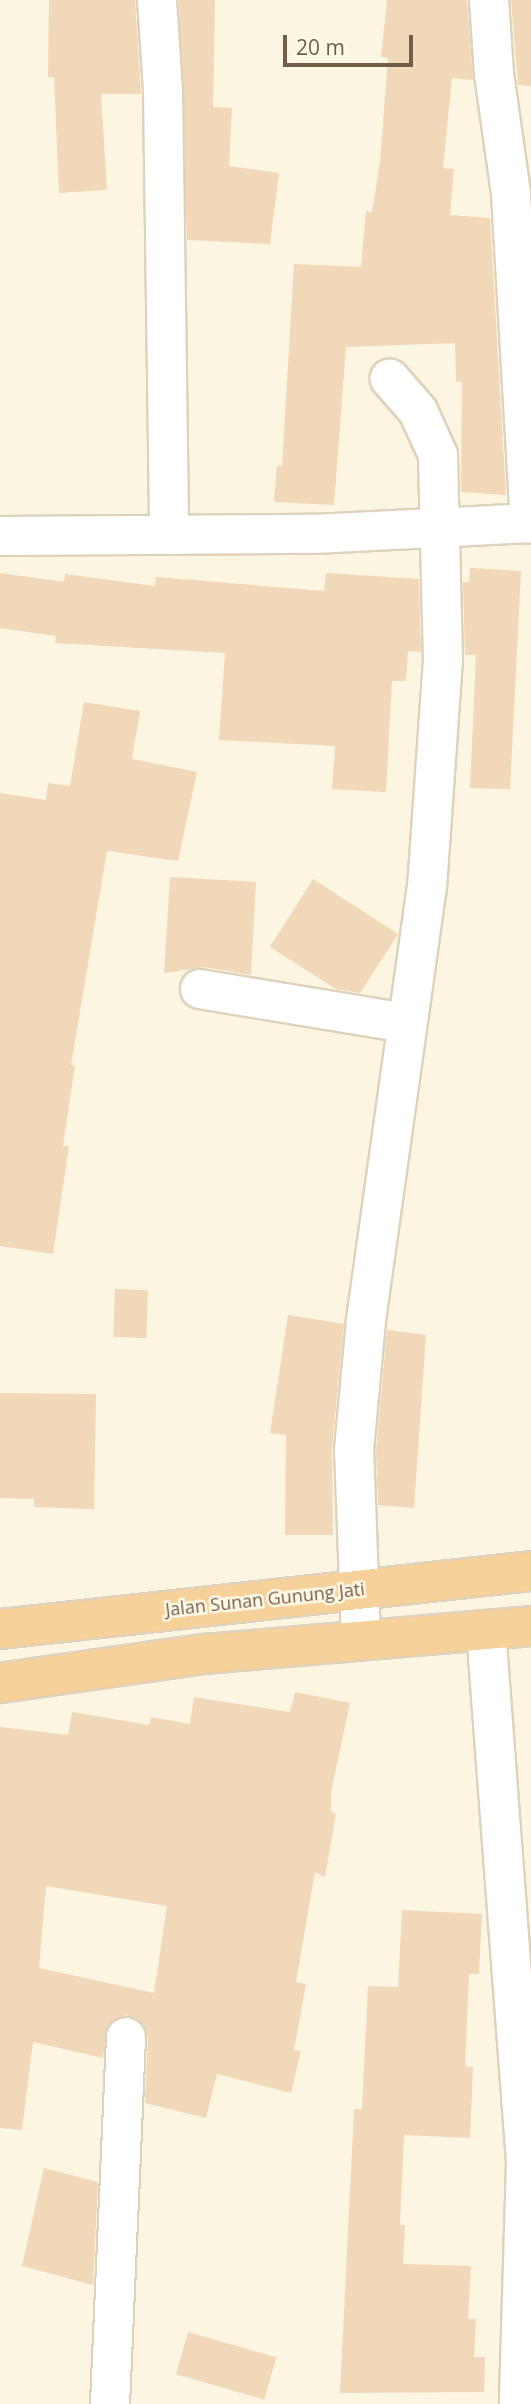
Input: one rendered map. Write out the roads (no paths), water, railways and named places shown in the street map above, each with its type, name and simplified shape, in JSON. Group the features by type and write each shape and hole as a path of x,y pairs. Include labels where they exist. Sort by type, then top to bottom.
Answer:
{"highway":[{"name":"Jalan Sunan Gunung Jati","path":"0,1629 531,1570"},
{"path":"0,1683 361,1638 531,1626"}],"street":[{"path":"157,0 163,90 169,535"},
{"path":"0,536 169,535 531,523 511,194 494,75 489,0"},
{"path":"361,1638 357,1590 354,1450 405,1023 428,874 443,662 438,455 418,411 390,379"},
{"path":"200,989 405,1023"},
{"path":"486,1630 526,2162 519,2404"},
{"path":"110,2404 126,2037"}]}
